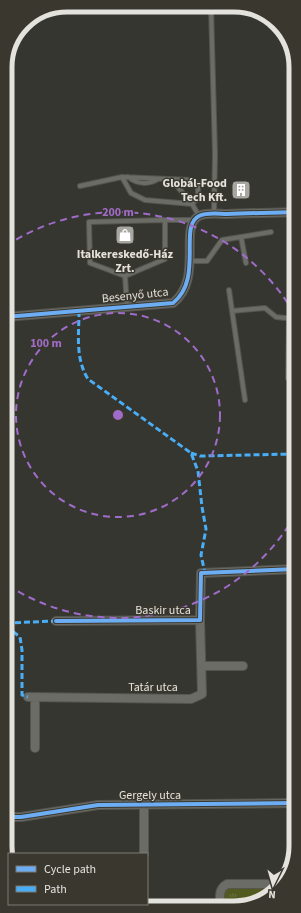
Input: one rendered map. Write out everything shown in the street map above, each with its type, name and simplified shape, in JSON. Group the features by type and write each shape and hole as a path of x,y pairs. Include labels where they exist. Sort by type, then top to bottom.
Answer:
{"street":[{"path":"197,218 214,214 289,212"},
{"name":"Besenyő utca","path":"12,317 173,303 179,298 185,289 191,262 189,238 197,218"},
{"name":"Baskir utca","path":"56,621 200,620 201,573 289,569"},
{"name":"Tatár utca","path":"35,748 32,698 190,699 202,694 200,620"},
{"path":"202,666 243,666"},
{"name":"Gergely utca","path":"12,817 98,805 289,803"},
{"path":"144,805 144,853"},
{"path":"220,901 220,891 222,887 227,884 267,884 271,886"}],"lane":[{"path":"211,12 214,214"},
{"path":"80,186 122,177 191,180 198,185 198,198 192,204 145,200 131,193 122,177"},
{"path":"165,220 165,259 125,276 90,263 90,222 197,218 192,204 172,180"},
{"path":"191,262 208,261 222,240 271,232"},
{"path":"241,237 246,263"},
{"path":"125,276 127,307"},
{"path":"229,290 246,400"},
{"path":"232,311 266,308 276,317 289,318 289,378"}],"green space":[{"path":"228,887 264,888 267,890 255,897 234,901 223,901 224,891"}],"marked path":[{"path":"79,311 79,355 88,379 191,453 198,471 206,529 201,555 205,573"},
{"path":"191,453 200,456 289,454"},
{"path":"12,623 56,621"},
{"path":"12,631 20,637 22,650 22,695 28,697"}],"cycle path":[{"path":"12,316 173,303 182,293 187,281 189,268 190,230 193,222 199,216 209,214 289,212"},
{"path":"56,621 200,620 201,573 289,569"},
{"path":"12,817 21,817 98,805 289,803"}],"place":[{"name":"Globál-Food Tech Kft.","path":"241,190"},
{"name":"Italkereskedő-Ház Zrt.","path":"125,235"}]}
